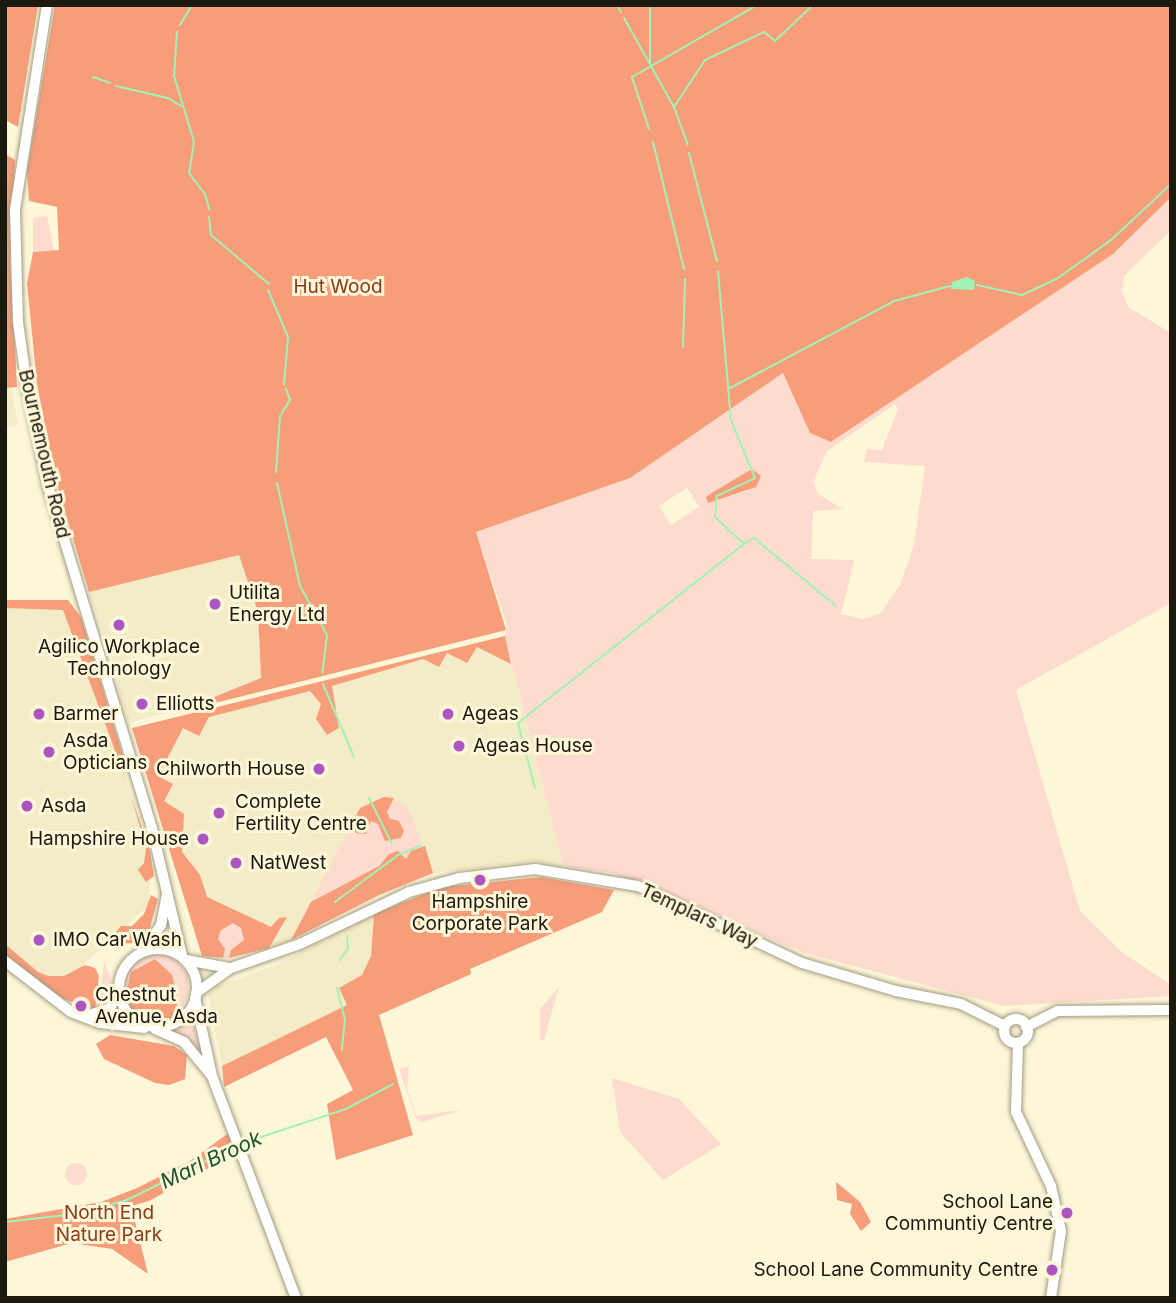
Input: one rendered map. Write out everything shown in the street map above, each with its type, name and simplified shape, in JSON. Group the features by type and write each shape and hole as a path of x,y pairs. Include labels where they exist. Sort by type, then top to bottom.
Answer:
{"street":[{"name":"Bournemouth Road","path":"47,5 15,210 18,322 27,387 48,486 152,829 184,958"},
{"name":"Templars Way","path":"195,995 231,968 337,926 409,892 473,875 535,869 608,878 656,893 802,963 896,991 961,1004 1005,1026"},
{"name":"Bournemouth Road","path":"143,950 161,925 167,891"},
{"path":"82,1016 104,1012 120,991 129,964 143,950 159,948 184,958 231,968"},
{"path":"184,958 195,995 212,1076 296,1298"},
{"path":"5,961 44,995 100,1023 152,1029 182,1018 195,995"},
{"path":"120,991 132,1018 184,1042 212,1076"},
{"name":"Templars Way","path":"1005,1026 1016,1020 1026,1027 1058,1011 1171,1010"},
{"name":"Templars Way","path":"1005,1026 1005,1037 1018,1043"},
{"path":"1026,1027 1026,1037 1018,1043 1016,1112 1051,1186 1061,1231 1051,1298"}],"shaded area":[{"path":"1171,197 1171,230 1124,276 1122,291 1128,307 1171,333 1171,603 1016,690 1080,911 1123,953 1171,985 1171,996 1004,1006 805,953 612,873 563,866 505,636 507,625 476,532 630,478 783,373 810,432 832,442 1113,254","holes":["895,404 898,409 882,450 867,449 864,462 925,466 914,545 900,585 880,614 863,619 841,614 854,560 811,559 813,511 843,509 818,494 813,482 827,451","752,469 748,491 708,502 713,492","687,488 699,507 671,525 659,506"]},
{"path":"47,216 54,251 33,252 33,218"},
{"path":"967,277 975,281 974,290 951,289 952,282"},
{"path":"11,387 18,425 5,428 5,388"},
{"path":"239,554 258,612 261,679 197,704 129,723 117,685 119,671 179,652 182,643 114,664 89,592"},
{"path":"5,605 70,609 151,856 149,905 59,987 5,947"},
{"name":"Hampshire Corporate Park","path":"505,636 563,866 534,861 433,873 379,895 291,940 229,958 202,956 132,728"},
{"path":"384,797 404,804 410,812 433,873 379,895 291,940 360,808"},
{"path":"374,914 371,956 362,975 339,988 347,1005 222,1066 208,995 215,987 274,966"},
{"path":"233,923 241,928 244,940 231,950 229,958 223,958 225,949 218,939 221,930"},
{"path":"160,952 178,961 188,976 188,995 181,1009 172,975 143,1024 129,1012 124,982 131,964 142,954"},
{"path":"104,961 112,982 110,997 99,1008"},
{"path":"559,987 544,1040 540,1040 540,1009"},
{"path":"190,1014 200,1045 205,1062 171,1031"},
{"path":"409,1066 407,1089 416,1116 461,1110 422,1122 416,1118 399,1069"},
{"path":"612,1078 679,1099 721,1144 663,1180 620,1132"},
{"path":"76,1163 84,1166 87,1174 84,1182 76,1185 68,1182 65,1174 68,1166"}],"green space":[{"path":"6,5 38,5 18,127 7,121"},
{"name":"Hut Wood","path":"55,5 1171,5 1171,197 1113,254 831,442 810,433 783,373 630,478 476,532 506,630 199,707 197,704 261,678 258,612 239,555 89,592 56,481 37,384 27,283 33,252 59,250 57,207 29,201 27,171"},
{"path":"5,154 15,160 10,261 17,387 5,388"},
{"path":"752,469 761,476 756,487 708,503 706,497"},
{"path":"5,600 68,600 81,617 124,760 121,764 127,783 63,610 5,608"},
{"path":"505,636 511,664 477,647 467,663 447,653 439,667 423,659 332,686 339,728 327,735 316,719 321,704 310,691 209,717 199,736 183,728 158,776 173,784 164,801 184,814 182,852 200,875 207,897 271,927 279,918 287,917 269,948 229,958 231,950 244,940 241,928 233,923 221,930 218,939 225,949 223,958 202,956 132,728"},
{"path":"131,795 150,852 154,876 146,882 138,870 144,863 146,849"},
{"path":"384,797 394,798 387,812 390,819 399,821 404,831 401,838 385,841 378,824 371,821 366,834 347,832 360,808"},
{"path":"425,846 433,873 379,895 291,940 311,902 379,866 389,854 398,851 406,859 411,851"},
{"path":"541,877 614,890 602,912 470,969 471,974 379,1015 413,1135 336,1160 327,1104 353,1090 326,1037 224,1087 222,1066 347,1005 339,988 362,975 371,956 374,914 442,887"},
{"path":"151,895 158,899 148,934 137,943 112,944 109,940 121,926 132,926 144,914"},
{"path":"5,944 38,972 48,976 64,976 85,965 95,968 99,976 95,1009 53,996 5,958"},
{"path":"155,959 172,975 181,1009 166,1023 143,1024 129,1008 127,990 131,972"},
{"path":"110,1035 174,1046 187,1055 185,1079 169,1085 155,1083 104,1059 96,1044"},
{"name":"North End Nature Park","path":"230,1132 236,1153 149,1201 131,1206 148,1274 112,1249 72,1243 5,1262 5,1219 101,1202 137,1188 190,1161"},
{"path":"836,1182 860,1202 871,1222 861,1231 850,1214 852,1204 837,1200"}],"waterway":[{"name":"Marl Brook","path":"180,25 192,5"},
{"path":"617,5 621,12"},
{"path":"650,5 650,64"},
{"path":"649,129 632,77 757,5"},
{"path":"674,107 705,60 764,32 775,41 813,5"},
{"path":"624,18 674,107 688,145"},
{"name":"Marl Brook","path":"177,32 174,76 194,142 189,173 205,194 209,209"},
{"path":"93,77 110,83"},
{"path":"116,86 168,98 181,106"},
{"path":"653,142 684,269"},
{"path":"689,153 717,261"},
{"path":"977,285 1022,295 1058,278 1111,240 1171,184"},
{"name":"Marl Brook","path":"209,217 211,235 269,284"},
{"path":"535,788 518,723 744,544 715,517 717,496 755,478 731,420 718,272"},
{"path":"683,347 685,279"},
{"path":"730,388 894,301 950,286"},
{"name":"Marl Brook","path":"268,290 288,337 284,385"},
{"name":"Marl Brook","path":"276,472 280,416 290,400 286,389"},
{"name":"Marl Brook","path":"277,483 300,586 327,635 322,673"},
{"path":"744,544 754,538 835,605"},
{"name":"Marl Brook","path":"323,684 354,757"},
{"name":"Marl Brook","path":"369,798 392,844"},
{"name":"Marl Brook","path":"335,902 398,855 420,846"},
{"name":"Marl Brook","path":"340,960 348,948 347,936"},
{"name":"Marl Brook","path":"337,988 345,1019 342,1050"},
{"name":"Marl Brook","path":"243,1143 346,1109 393,1084"},
{"name":"Marl Brook","path":"5,1222 76,1214 127,1200 234,1147"}],"place":[{"name":"Utilita Energy Ltd","path":"215,604"},
{"name":"Agilico Workplace Technology","path":"119,625"},
{"name":"Elliotts","path":"142,704"},
{"name":"Barmer","path":"39,714"},
{"name":"Ageas","path":"448,714"},
{"name":"Ageas House","path":"459,746"},
{"name":"Asda Opticians","path":"49,752"},
{"name":"Chilworth House","path":"319,769"},
{"name":"Asda","path":"27,806"},
{"name":"Complete Fertility Centre","path":"219,813"},
{"name":"Hampshire House","path":"203,839"},
{"name":"NatWest","path":"236,863"},
{"name":"Hampshire Corporate Park","path":"480,880"},
{"name":"IMO Car Wash","path":"39,940"},
{"name":"Chestnut Avenue, Asda","path":"81,1006"},
{"name":"School Lane Communtiy Centre","path":"1067,1213"},
{"name":"School Lane Community Centre","path":"1052,1270"}]}
